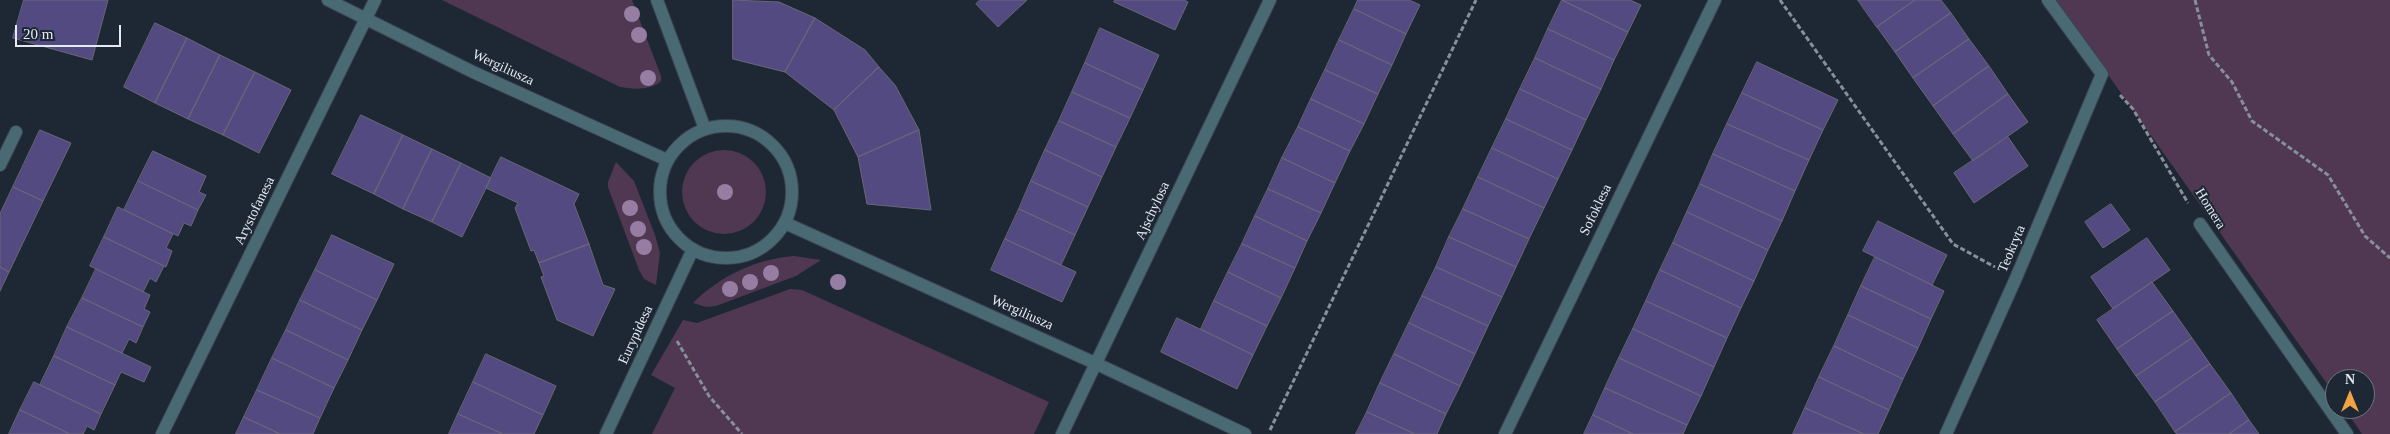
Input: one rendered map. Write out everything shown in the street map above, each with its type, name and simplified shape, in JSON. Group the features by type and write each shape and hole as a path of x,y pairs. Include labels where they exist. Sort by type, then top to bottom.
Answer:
{"street":[{"name":"Wergiliusza","path":"328,0 473,72 667,160"},
{"name":"Arystofanesa","path":"162,434 375,0"},
{"path":"658,0 705,129"},
{"name":"Ajschylosa","path":"1062,434 1270,0"},
{"name":"Sofoklesa","path":"1505,434 1714,0"},
{"path":"2048,0 2102,74"},
{"name":"Teokryta","path":"1946,434 2016,278 2102,74"},
{"path":"731,126 756,132 777,149 789,172 793,197 785,223 768,243 745,256 718,258 693,249 673,231 662,207 661,181 667,160 680,144 705,129 731,126"},
{"path":"0,165 16,132"},
{"name":"Wergiliusza","path":"785,223 1097,364 1245,434"},
{"name":"Homera","path":"2200,224 2347,434"},
{"name":"Eurypidesa","path":"606,434 693,249"}],"path":[{"path":"1268,434 1476,0"},
{"path":"1780,0 1953,244 2016,278"},
{"path":"2195,0 2209,54 2232,82 2252,121 2328,175 2365,236 2390,258"},
{"name":"Homera","path":"2102,74 2133,109 2200,224"},
{"path":"657,326 675,336 709,396 742,434"}],"shaded area":[{"path":"442,0 632,0 661,76 661,81 647,88 620,87"},
{"path":"2055,0 2390,0 2390,434 2362,434 2352,419 2375,419 2375,369 2325,369 2325,381"},
{"path":"724,150 740,153 754,162 763,176 766,192 763,208 754,222 740,231 724,234 708,231 694,222 685,208 682,192 685,176 694,162 708,153"},
{"path":"616,162 634,181 655,235 660,253 656,285 644,279 639,270 608,187 608,182"},
{"path":"794,256 821,260 796,276 716,306 706,307 693,303 715,285 739,270 766,261"},
{"path":"790,289 802,290 1049,402 1034,434 652,434 675,388 651,375 683,320 697,323"}],"building":[{"path":"24,0 108,0 92,60 13,38"},
{"path":"733,0 779,2 815,18 785,72 733,59"},
{"path":"980,0 1027,0 998,27 976,4"},
{"path":"1115,0 1184,0 1188,2 1175,30 1114,2"},
{"path":"1358,0 1409,0 1420,5 1406,34 1354,9"},
{"path":"1562,0 1628,32 1614,60 1548,29"},
{"path":"1562,0 1630,0 1641,5 1628,32"},
{"path":"1858,0 1915,0 1877,27"},
{"path":"1915,0 1941,0 1951,13 1895,52 1877,27"},
{"path":"1354,9 1406,34 1392,65 1339,40"},
{"path":"1951,13 1969,39 1913,78 1895,52"},
{"path":"815,18 865,50 879,67 834,110 785,72"},
{"path":"155,23 187,38 155,103 124,87"},
{"path":"1100,28 1159,55 1143,90 1085,63"},
{"path":"1548,29 1614,60 1601,89 1535,58"},
{"path":"187,38 220,55 188,119 155,103"},
{"path":"1969,39 1989,66 1933,106 1913,78"},
{"path":"1339,40 1392,65 1378,94 1325,70"},
{"path":"220,55 255,72 223,135 188,119"},
{"path":"1535,58 1601,89 1586,120 1520,89"},
{"path":"1757,62 1838,100 1823,130 1742,93"},
{"path":"1085,63 1143,90 1130,118 1072,92"},
{"path":"1989,66 2008,94 1953,134 1933,106"},
{"path":"879,67 895,85 919,130 858,157 834,110"},
{"path":"1325,70 1378,94 1364,124 1311,99"},
{"path":"255,72 291,90 259,153 223,135"},
{"path":"1520,89 1586,120 1572,150 1506,119"},
{"path":"1072,92 1130,118 1116,147 1059,121"},
{"path":"1742,93 1823,130 1809,160 1727,124"},
{"path":"2008,94 2028,122 1973,161 1953,134"},
{"path":"1311,99 1364,124 1350,151 1298,127"},
{"path":"361,115 403,135 374,194 332,174"},
{"path":"1506,119 1572,150 1558,179 1492,148"},
{"path":"1059,121 1116,147 1102,177 1045,150"},
{"path":"1727,124 1809,160 1795,191 1713,154"},
{"path":"1298,127 1350,151 1335,183 1282,158"},
{"path":"40,130 71,143 43,201 13,187"},
{"path":"919,130 931,210 867,204 858,157"},
{"path":"403,135 432,149 403,209 374,194"},
{"path":"2008,137 2028,166 1974,203 1954,173"},
{"path":"1492,148 1558,179 1544,208 1478,177"},
{"path":"432,149 461,163 432,222 403,209"},
{"path":"1045,150 1102,177 1088,207 1031,181"},
{"path":"153,151 206,176 199,192 206,195 198,210 138,181"},
{"path":"1713,154 1795,191 1782,221 1700,184"},
{"path":"501,157 579,194 574,204 589,244 539,263 534,250 531,251 515,208 518,203 486,188"},
{"path":"1282,158 1335,183 1321,213 1268,189"},
{"path":"461,163 491,178 462,237 432,222"},
{"path":"1478,177 1544,208 1529,239 1463,209"},
{"path":"138,181 198,210 191,226 184,223 178,236 124,210"},
{"path":"1031,181 1088,207 1075,235 1019,209"},
{"path":"1700,184 1782,221 1768,250 1687,212"},
{"path":"13,187 43,201 9,272 0,267 0,214"},
{"path":"1268,189 1321,213 1307,241 1255,216"},
{"path":"2111,204 2130,230 2103,248 2085,222"},
{"path":"118,207 173,234 166,248 172,251 166,267 104,237"},
{"path":"1019,209 1075,235 1061,265 1005,239"},
{"path":"1463,209 1529,239 1516,267 1449,237"},
{"path":"1687,212 1768,250 1754,281 1673,243"},
{"path":"1255,216 1307,241 1295,268 1242,244"},
{"path":"1878,221 1947,255 1932,285 1863,251"},
{"path":"332,235 394,264 377,300 315,270"},
{"path":"104,237 164,266 156,282 150,278 143,292 90,266"},
{"path":"1449,237 1516,267 1502,297 1436,267"},
{"path":"2147,238 2170,270 2113,309 2091,277"},
{"path":"1005,239 1076,272 1062,302 991,270"},
{"path":"1673,243 1754,281 1741,308 1660,270"},
{"path":"589,244 603,285 615,289 593,336 557,320 541,277 544,276 539,263"},
{"path":"1242,244 1295,268 1281,298 1228,272"},
{"path":"1875,257 1944,291 1931,319 1861,286"},
{"path":"0,267 9,272 0,291"},
{"path":"1436,267 1502,297 1488,326 1422,296"},
{"path":"96,269 150,295 144,309 150,312 143,327 82,298"},
{"path":"315,270 377,300 362,330 300,300"},
{"path":"1660,270 1741,308 1727,338 1646,301"},
{"path":"1228,272 1281,298 1267,326 1214,301"},
{"path":"2152,282 2173,311 2117,349 2097,320"},
{"path":"1861,286 1931,319 1918,348 1848,315"},
{"path":"1422,296 1488,326 1475,354 1409,323"},
{"path":"82,298 143,327 136,343 129,339 122,353 67,327"},
{"path":"300,300 362,330 348,360 286,330"},
{"path":"1214,301 1267,326 1253,355 1201,329"},
{"path":"1646,301 1727,338 1714,367 1633,329"},
{"path":"2173,311 2192,338 2136,376 2117,349"},
{"path":"1848,315 1918,348 1903,379 1834,346"},
{"path":"1177,318 1253,355 1237,389 1161,352"},
{"path":"1409,323 1475,354 1460,386 1394,354"},
{"path":"67,327 151,367 144,382 121,372 115,385 54,356"},
{"path":"1633,329 1714,367 1701,396 1619,358"},
{"path":"286,330 348,360 334,388 272,358"},
{"path":"2192,338 2210,364 2155,402 2136,376"},
{"path":"1834,346 1903,379 1889,410 1819,377"},
{"path":"486,354 556,386 543,415 473,382"},
{"path":"1394,354 1460,386 1446,414 1380,383"},
{"path":"54,356 115,385 101,414 40,385"},
{"path":"272,358 334,388 320,418 257,390"},
{"path":"1619,358 1701,396 1687,425 1605,388"},
{"path":"2210,364 2231,393 2175,432 2155,402"},
{"path":"1819,377 1889,410 1878,434 1864,434 1805,408"},
{"path":"34,382 101,414 94,430 87,426 83,434 70,434 20,410"},
{"path":"473,382 543,415 534,434 503,434 458,414"},
{"path":"1380,383 1446,414 1437,434 1415,434 1367,412"},
{"path":"1605,388 1687,425 1683,434 1633,434 1593,415"},
{"path":"257,390 320,418 313,434 280,434 244,417"},
{"path":"2231,393 2249,420 2229,434 2177,434 2175,432"},
{"path":"1805,408 1864,434 1793,434"},
{"path":"20,410 70,434 9,434"},
{"path":"1367,412 1415,434 1356,434"},
{"path":"458,414 503,434 449,434"},
{"path":"1593,415 1633,434 1584,434"},
{"path":"244,417 280,434 236,434"},
{"path":"2249,420 2259,434 2229,434"}]}
